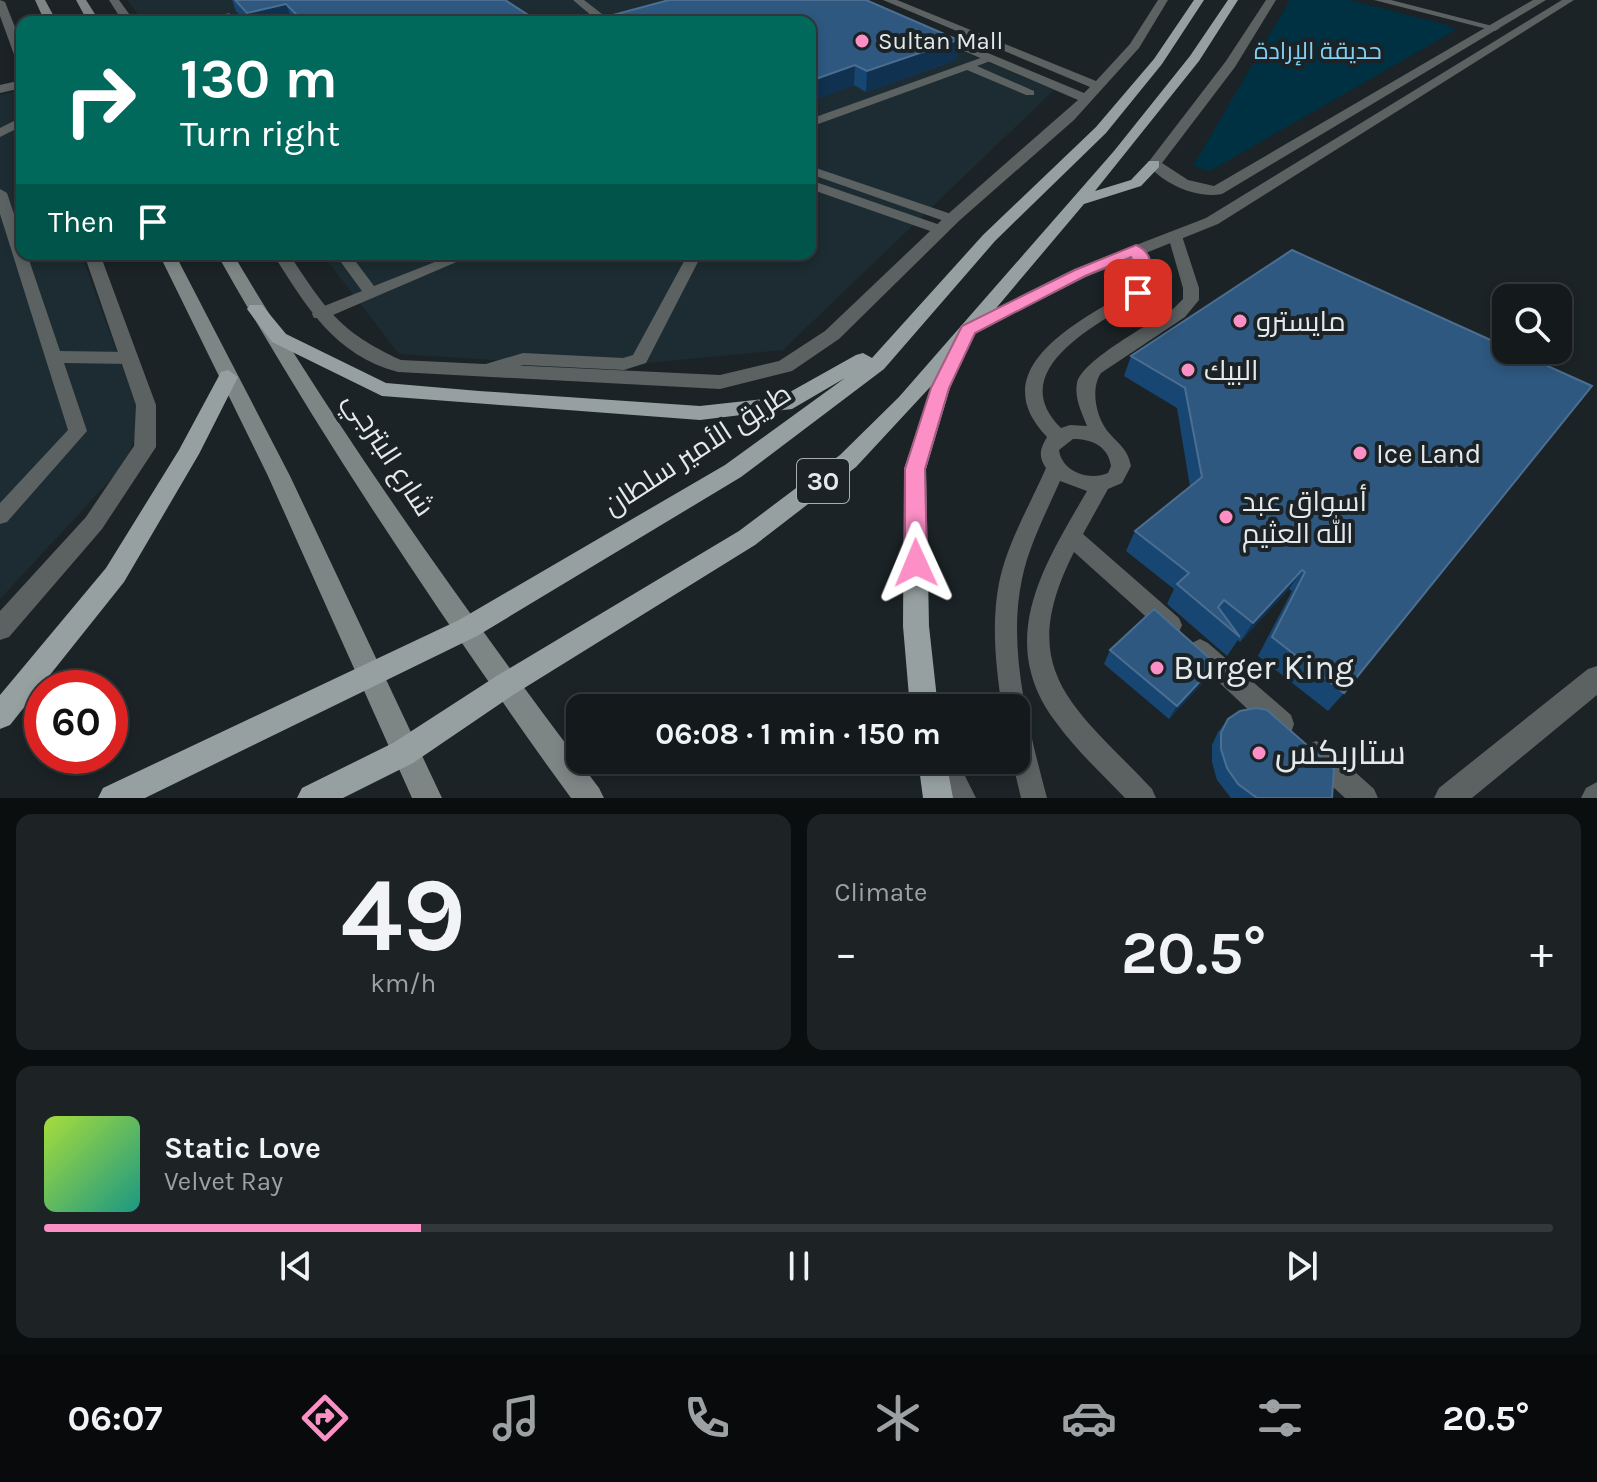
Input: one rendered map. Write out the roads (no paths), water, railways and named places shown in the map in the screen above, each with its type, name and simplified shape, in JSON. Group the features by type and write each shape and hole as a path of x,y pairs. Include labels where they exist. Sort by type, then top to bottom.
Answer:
{"main road":[{"name":"طريق الأمير سلطان","path":"113,798 468,628 733,471 877,364 989,238 1101,130 1158,61 1199,0"},
{"name":"30","path":"312,798 403,753 504,686 747,538 848,461 906,402 1162,102 1233,0"},
{"path":"1079,201 1136,183 1154,164"},
{"path":"170,260 279,476 403,753 427,798"},
{"name":"شارع البترجي","path":"228,260 256,309 395,524 468,628 504,686 589,798"},
{"path":"256,309 279,338 382,389 700,413 785,404 855,366 917,318"},
{"path":"923,694 916,626 915,469 940,388 968,329"},
{"path":"0,716 39,672 115,575 188,454 228,377"},
{"path":"934,774 938,798"}],"street":[{"path":"888,0 1092,92"},
{"path":"485,370 720,382 785,366 832,335 946,224 1092,92 1135,46 1163,0"},
{"path":"1271,0 1204,101 1154,164 1182,185 1217,191 1541,0"},
{"path":"968,329 1080,273 1212,221 1569,0"},
{"path":"1,9 16,26"},
{"path":"920,29 989,58 1092,92"},
{"path":"0,629 94,523 145,447 146,405 94,260"},
{"name":"شارع البترجي","path":"285,260 320,314 358,348 398,366 485,370"},
{"path":"1449,798 1597,678"},
{"path":"949,774 961,798"}],"lane":[{"path":"578,0 602,16"},
{"path":"1379,0 1495,28"},
{"path":"816,121 989,58"},
{"path":"967,66 1030,93"},
{"path":"816,172 946,224"},
{"path":"816,186 946,224"},
{"path":"0,193 16,242"},
{"path":"1101,437 1087,404 1086,382 1095,369 1179,313 1191,300 1191,288 1175,236"},
{"path":"1057,436 1040,418 1034,405 1033,389 1039,372 1051,353 1067,337 1138,293 1145,284 1146,274 1136,249"},
{"path":"0,516 78,431 22,260"},
{"path":"346,260 371,293"},
{"path":"320,314 453,260"},
{"path":"485,370 516,359 624,364 635,361 642,354 692,260"},
{"path":"54,357 129,358"},
{"path":"1085,432 1101,437 1114,446 1121,458 1121,469 1114,479 1101,484 1068,478 1056,468 1049,456 1049,445 1057,436 1085,432"},
{"path":"1034,798 1012,685 1007,605 1011,580 1056,468"},
{"path":"1101,484 1051,576 1039,615 1037,648 1042,678 1063,710 1143,798"},
{"path":"1072,537 1365,798"}],"place":[{"name":"Sultan Mall","path":"862,41"},
{"name":"مايسترو","path":"1240,321"},
{"name":"البيك","path":"1188,370"},
{"name":"Ice Land","path":"1360,453"},
{"name":"أسواق عبد الله العثيم","path":"1226,517"},
{"name":"Burger King","path":"1157,668"},
{"name":"ستاربكس","path":"1259,753"}],"park label":[{"name":"حديقة الإرادة","path":"1318,51"}]}
